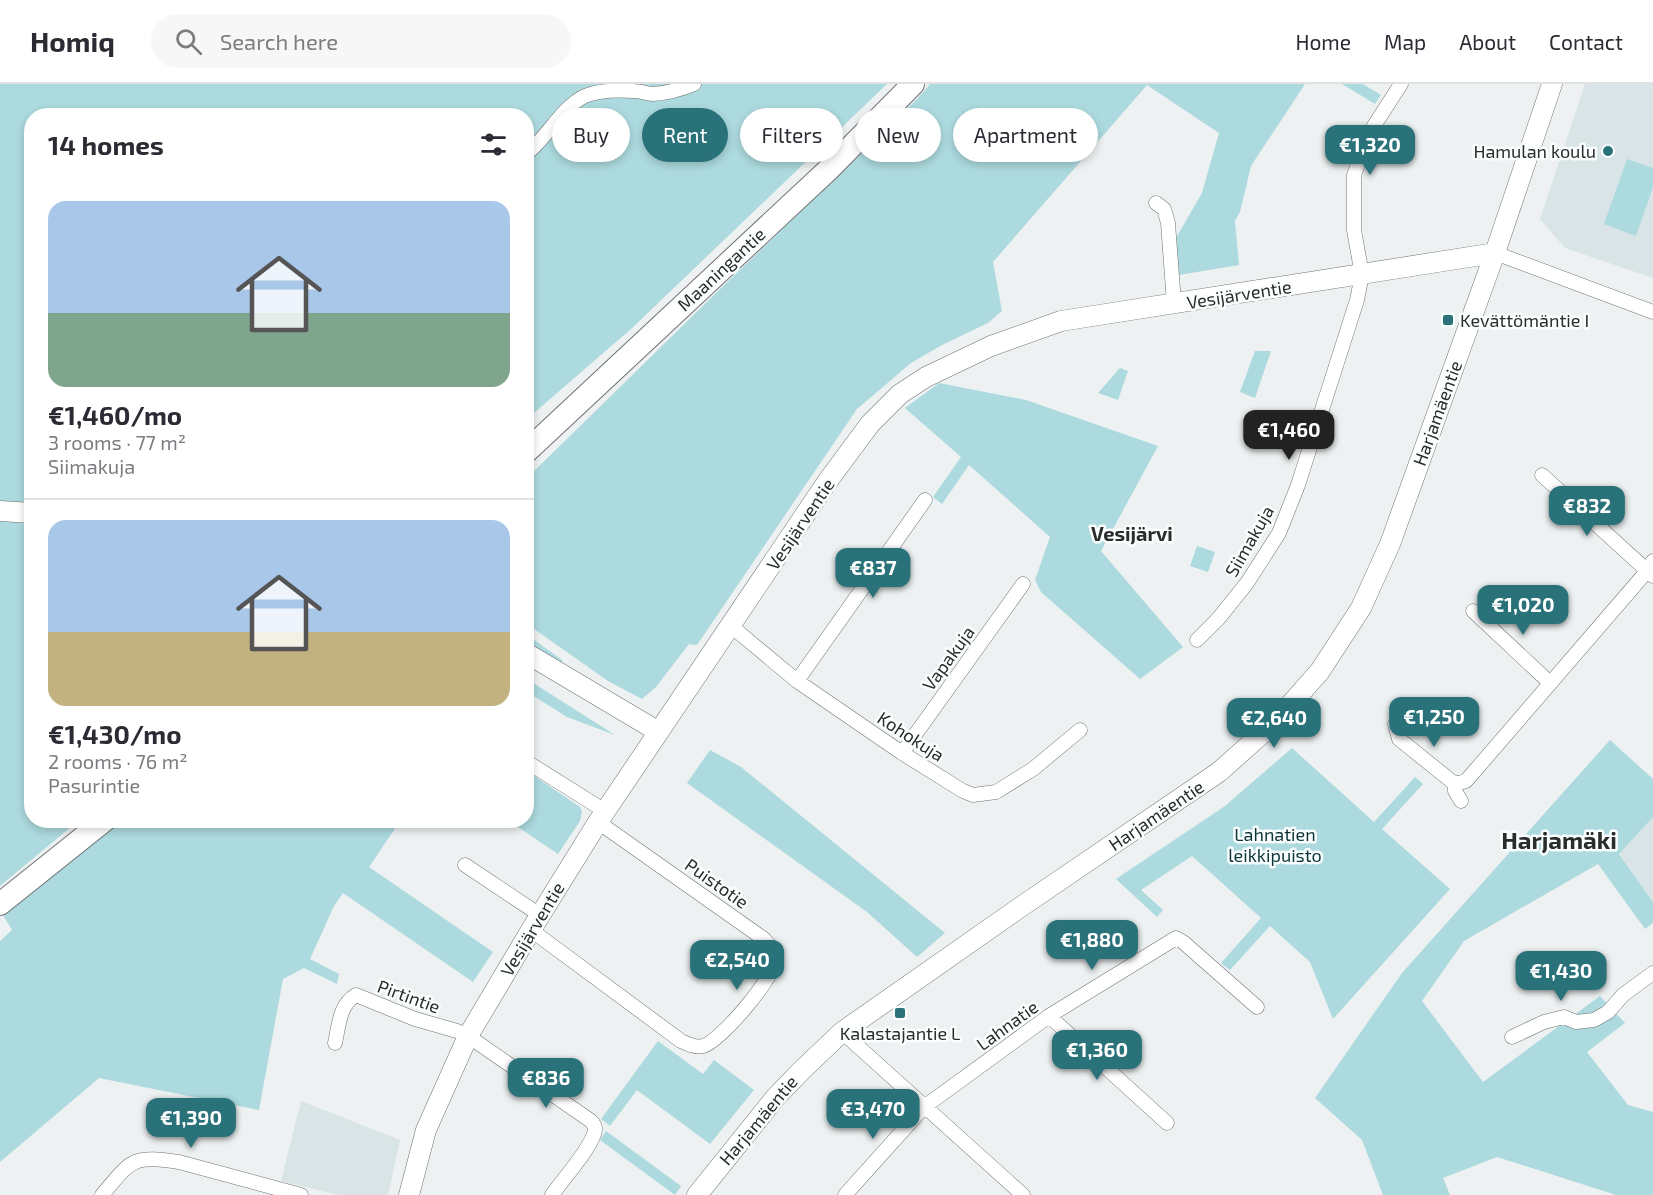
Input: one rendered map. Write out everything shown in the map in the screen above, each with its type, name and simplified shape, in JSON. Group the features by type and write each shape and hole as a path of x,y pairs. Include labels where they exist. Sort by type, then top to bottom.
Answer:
{"main road":[{"name":"Maaningantie","path":"534,445 828,170 913,84"},
{"path":"0,904 95,828"}],"street":[{"path":"534,148 560,116 584,96 637,91 652,94 693,84"},
{"path":"1362,275 1354,230 1354,175 1370,132 1401,84"},
{"name":"Harjamäentie","path":"697,1195 775,1098 842,1032 1031,899 1219,772 1275,723 1320,671 1361,608 1390,544 1495,253 1552,84"},
{"path":"1156,203 1164,209 1168,223 1174,303"},
{"path":"1495,253 1653,312"},
{"name":"Vesijärventie","path":"409,1195 426,1130 468,1036 535,922 658,732 827,482 870,424 900,394 926,377 992,346 1061,321 1495,253"},
{"name":"Siimakuja","path":"1197,640 1218,619 1247,583 1279,533 1298,485 1357,300 1362,275"},
{"path":"1455,784 1466,781 1651,569 1542,475"},
{"path":"796,681 925,500"},
{"path":"0,511 24,512"},
{"name":"Vapakuja","path":"902,753 1023,584"},
{"path":"1473,611 1550,683"},
{"name":"Kohokuja","path":"731,626 796,681 902,753 973,795 996,792 1033,769 1080,730"},
{"path":"534,658 658,732"},
{"path":"1395,724 1400,739 1455,784"},
{"path":"534,767 602,817"},
{"path":"1455,784 1455,791 1461,801"},
{"name":"Puistotie","path":"535,922 681,1041 690,1045 703,1047 724,1032 769,976 776,961 774,951 764,939 602,817"},
{"path":"465,865 535,922"},
{"name":"Lahnatie","path":"846,1195 924,1107 1049,1016 1176,938 1184,942 1257,1007"},
{"path":"1512,1037 1544,1022 1563,1017 1576,1022 1594,1020 1608,1012 1623,995 1653,973"},
{"name":"Pirtintie","path":"335,1043 343,1007 349,999 356,995 415,1018 457,1030 468,1036"},
{"path":"1049,1016 1167,1123"},
{"path":"842,1032 1023,1195"},
{"path":"468,1036 594,1125 595,1133 588,1146 552,1195"},
{"path":"102,1195 128,1165 139,1159 159,1159 179,1162 301,1195"}],"shaded area":[{"name":"Hamulan koulu","path":"1585,84 1653,84 1653,278 1565,248 1540,219"},
{"path":"1653,817 1653,902 1619,853"},
{"path":"301,1101 400,1140 388,1195 339,1195 281,1181"}],"green space":[{"path":"0,84 887,84 862,108 855,108 855,115 843,126 843,108 740,108 740,162 805,162 631,329 534,413 534,108 24,108 24,828 70,828 0,886"},
{"path":"930,84 1305,84 1251,166 1240,212 1235,221 1239,265 1179,275 1173,243 1202,193 1219,133 1147,85 1098,141 1098,108 953,108 953,162 1080,162 993,262 1002,311 988,323 911,363 857,409 697,645 689,644 656,687 642,699 608,681 534,629 534,471 855,159 855,162 941,162 941,108 908,108"},
{"path":"1342,84 1363,84 1381,95 1375,104"},
{"path":"1627,159 1653,168 1653,187 1636,236 1604,224"},
{"path":"1255,351 1271,351 1255,398 1240,392"},
{"path":"1120,368 1128,371 1118,400 1098,393"},
{"path":"939,383 1026,400 1158,446 1101,551 1183,647 1140,679 1041,592 1035,580 1050,537 969,465 942,504 933,497 961,457 905,408"},
{"path":"1197,546 1215,552 1208,572 1190,566"},
{"path":"534,640 562,660 563,667 534,648"},
{"path":"534,683 615,735 567,717 535,697"},
{"path":"1610,740 1653,779 1653,817 1619,854 1653,902 1653,923 1645,929 1598,864 1464,941 1422,1001 1483,1082 1600,996 1625,1023 1587,1052 1628,1105 1653,1112 1653,1195 1616,1195 1497,1157 1443,1178 1450,1195 1383,1195 1362,1140 1315,1098 1402,973"},
{"name":"Lahnatien leikkipuisto","path":"1292,748 1374,822 1415,777 1423,784 1382,829 1450,889 1333,1019 1310,962 1270,926 1230,970 1221,963 1261,918 1192,856 1141,890 1163,910 1157,917 1116,879 1225,806"},
{"path":"710,750 741,767 945,933 917,957 867,912 687,783"},
{"path":"534,776 580,807 582,812 580,821 558,854 519,828 534,828"},
{"path":"112,828 395,828 369,867 493,952 473,982 343,893 334,906 310,959 339,974 337,984 304,968 283,979 259,1110 99,1078 0,1162 0,941 12,930 3,915"},
{"path":"658,1041 703,1074 714,1060 754,1090 710,1144 637,1090 610,1126 601,1119"},
{"path":"606,1131 681,1186 675,1195 600,1140"}],"place":[{"name":"Hamulan koulu","path":"1608,151"},
{"name":"Kevättömäntie I","path":"1448,320"},
{"name":"Kalastajantie L","path":"900,1013"}],"district":[{"name":"Vesijärvi","path":"1132,533"},
{"name":"Harjamäki","path":"1559,839"}]}
